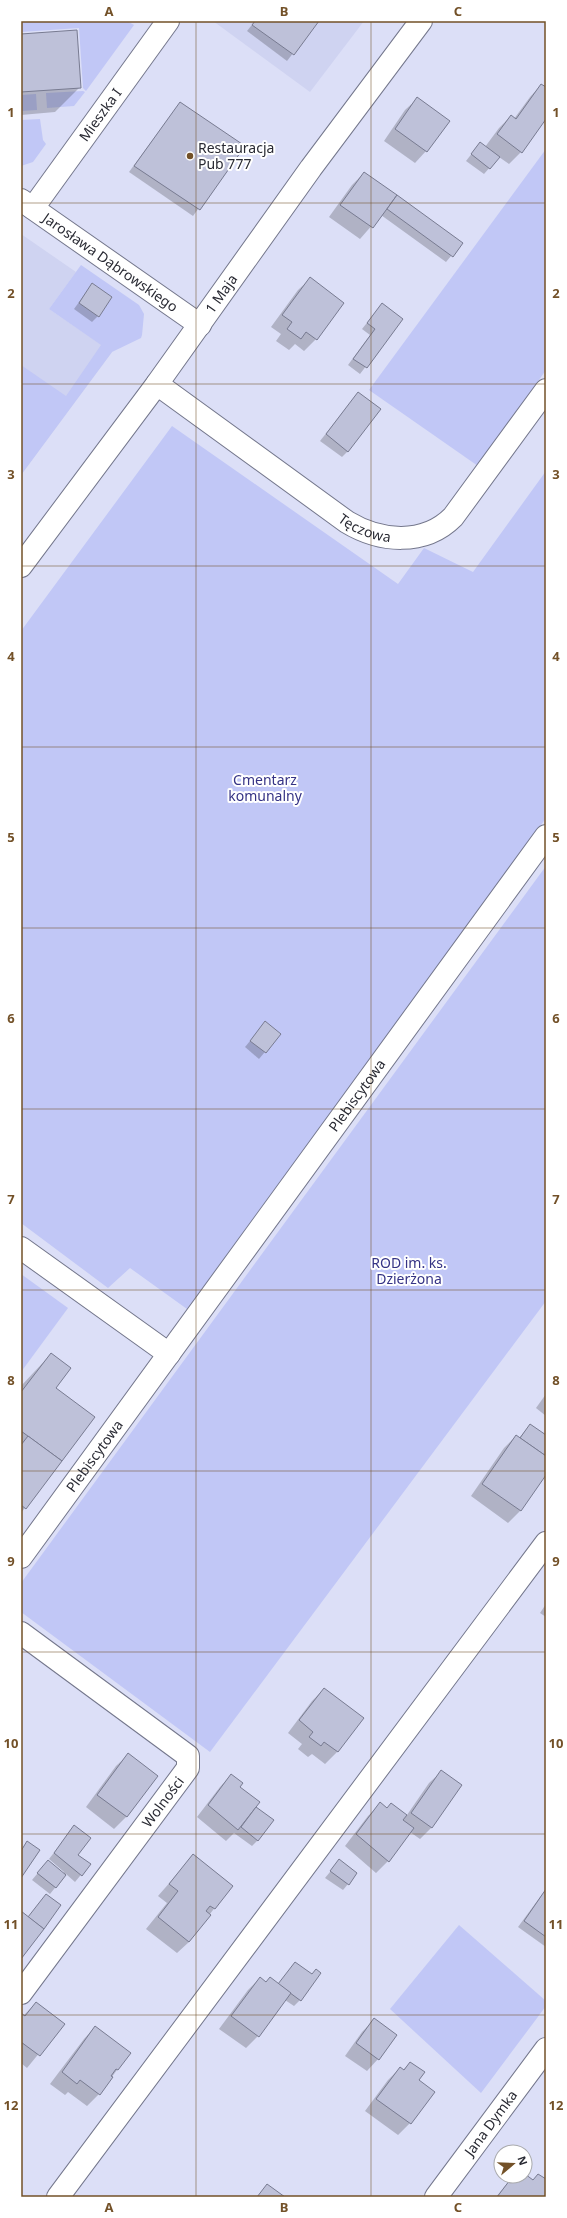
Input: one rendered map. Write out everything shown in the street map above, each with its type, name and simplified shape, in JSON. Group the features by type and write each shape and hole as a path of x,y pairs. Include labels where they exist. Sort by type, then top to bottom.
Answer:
{"street":[{"name":"Mieszka I","path":"27,204 168,21"},
{"name":"1 Maja","path":"21,566 157,384 289,199 421,21"},
{"name":"Jarosława Dąbrowskiego","path":"27,204 200,325"},
{"name":"Tęczowa","path":"157,384 347,522 375,535 402,538 431,532 440,528 453,517 546,390"},
{"name":"Plebiscytowa","path":"21,1557 546,836"},
{"path":"21,1248 169,1354"},
{"path":"58,2197 546,1543"},
{"name":"Wolności","path":"21,1633 188,1756 188,1768 21,1993"},
{"name":"Jana Dymka","path":"436,2197 546,2049"}],"shaded area":[{"path":"213,21 364,21 310,92"},
{"path":"21,234 76,272 49,309 112,352 21,475"}],"green space":[{"path":"21,21 127,21 134,25 86,91 83,88 79,28 21,32"},
{"path":"85,92 74,106 47,108 46,93"},
{"path":"36,94 37,110 21,111 21,95"},
{"path":"40,119 43,140 46,144 33,162 21,166 21,120"},
{"path":"546,149 546,370 478,466 369,390"},
{"path":"81,265 139,305 144,314 142,335 141,338 112,352 21,475 21,365 66,396 101,345 49,309","holes":["92,283 112,297 99,317 79,303"]},
{"name":"Cmentarz komunalny","path":"172,426 398,584 424,548 473,572 546,471 546,818 187,1309 130,1268 108,1288 21,1223 21,631"},
{"name":"ROD im. ks. Dzierżona","path":"546,866 546,1301 210,1752 21,1612 21,1583"},
{"path":"21,1274 68,1308 21,1372"},
{"path":"459,1925 546,2001 546,2006 481,2093 390,2009"}],"building":[{"path":"255,21 319,21 294,55 252,25"},
{"path":"77,30 81,88 21,92 21,34"},
{"path":"541,84 546,87 546,119 522,153 497,134 511,115 516,119"},
{"path":"417,97 450,121 427,152 395,129"},
{"name":"Restauracja Pub 777","path":"180,102 245,146 200,210 134,166"},
{"path":"480,142 500,157 490,169 471,154"},
{"path":"364,172 397,195 373,228 340,205"},
{"path":"397,195 463,243 453,257 387,209"},
{"path":"310,277 344,303 317,340 306,332 301,339 287,329 292,322 282,315"},
{"path":"92,283 112,297 99,317 79,303"},
{"path":"382,303 403,319 367,368 353,359 375,329 367,323"},
{"path":"358,392 381,409 348,452 326,434"},
{"path":"265,1021 281,1034 266,1053 250,1041"},
{"path":"51,1353 71,1368 56,1388 95,1417 62,1461 21,1431 21,1392"},
{"path":"530,1424 546,1435 546,1456 520,1438"},
{"path":"516,1435 546,1456 546,1475 521,1511 482,1484"},
{"path":"28,1436 62,1461 26,1509 21,1505 21,1445"},
{"path":"324,1688 364,1718 338,1752 324,1742 321,1746 309,1737 313,1732 299,1720"},
{"path":"128,1753 158,1776 127,1817 97,1795"},
{"path":"441,1770 462,1785 432,1828 411,1813"},
{"path":"231,1774 243,1783 240,1787 260,1802 238,1830 208,1805"},
{"path":"380,1802 387,1808 391,1803 407,1815 403,1820 414,1828 389,1862 356,1834"},
{"path":"256,1807 274,1820 258,1841 241,1827"},
{"path":"74,1825 91,1838 78,1855 91,1864 82,1876 54,1853"},
{"path":"27,1841 40,1850 21,1878 21,1851"},
{"path":"193,1854 233,1886 215,1909 210,1906 206,1911 211,1915 189,1942 158,1917 178,1891 169,1884"},
{"path":"339,1859 357,1873 349,1885 330,1871"},
{"path":"48,1860 66,1875 56,1888 37,1873"},
{"path":"546,1889 546,1937 524,1921"},
{"path":"46,1894 61,1905 44,1929 28,1917"},
{"path":"21,1911 44,1929 21,1959"},
{"path":"295,1962 312,1974 316,1969 321,1973 301,2001 278,1984"},
{"path":"260,1977 266,1982 270,1977 291,1993 259,2037 231,2016"},
{"path":"36,2002 65,2024 40,2056 21,2042 21,2013 25,2016"},
{"path":"374,2018 397,2035 379,2060 356,2043"},
{"path":"95,2026 131,2053 118,2070 116,2069 111,2076 113,2077 100,2095 80,2080 77,2084 62,2072"},
{"path":"410,2062 425,2072 419,2080 435,2092 411,2124 376,2099 400,2067 404,2070"},
{"path":"538,2174 546,2179 546,2197 497,2197 507,2184 533,2184 533,2180"},
{"path":"267,2184 285,2197 257,2197"}],"place":[{"name":"Restauracja Pub 777","path":"190,156"}]}
